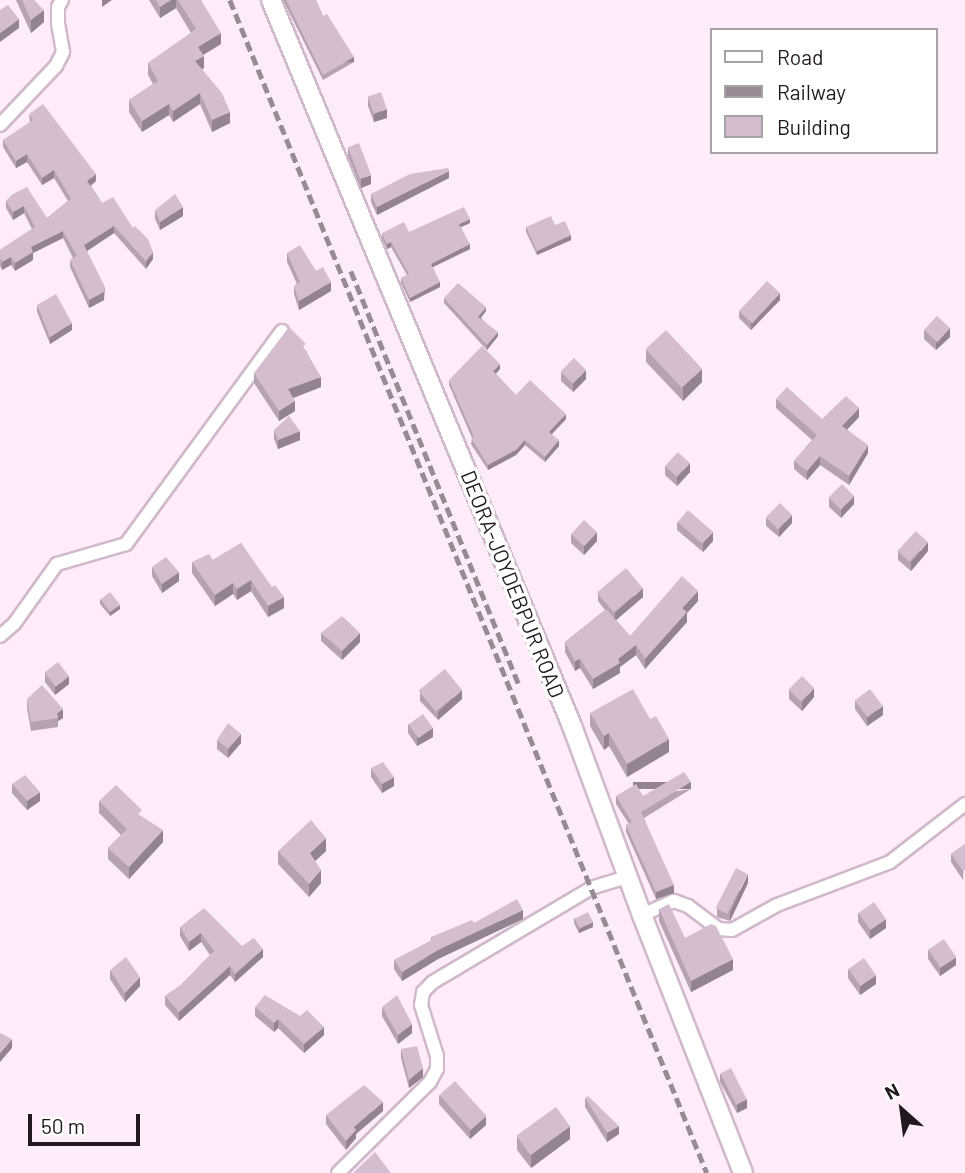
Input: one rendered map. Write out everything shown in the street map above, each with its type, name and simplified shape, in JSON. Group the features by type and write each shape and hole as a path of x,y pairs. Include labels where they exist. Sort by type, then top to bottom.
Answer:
{"street":[{"path":"0,125 56,66 63,52 58,25 58,7 62,0"},
{"name":"DEORA-JOYDEBPUR ROAD","path":"271,0 572,726 642,915 743,1173"},
{"path":"0,636 14,624 57,564 126,544 282,331"},
{"path":"642,915 674,901 688,906 718,929 732,930 777,905 890,862 965,804"},
{"path":"338,1173 430,1082 437,1069 437,1056 421,1005 422,992 432,982 591,888 628,877"}],"building":[{"path":"22,0 34,0 44,10 31,20"},
{"path":"156,0 171,0 160,7"},
{"path":"178,0 201,0 221,33 198,47 204,56 195,61 222,93 230,112 212,120 200,93 173,111 169,104 142,121 129,100 158,81 148,63 196,29"},
{"path":"286,0 316,0 323,16 327,14 354,57 323,75"},
{"path":"8,5 19,19 0,33 0,10"},
{"path":"381,92 387,109 374,114 368,97"},
{"path":"43,104 96,174 87,181 102,203 113,197 133,228 135,226 148,239 153,252 146,261 114,226 84,245 105,287 104,292 89,300 70,260 77,256 63,231 31,247 33,252 15,263 11,257 2,262 0,258 0,250 35,227 24,206 13,212 6,201 13,194 27,187 47,218 71,199 54,170 42,178 27,154 16,161 3,140 33,120 29,114"},
{"path":"359,143 371,175 360,179 348,147"},
{"path":"448,168 449,171 377,207 371,194 410,174"},
{"path":"175,194 183,207 160,222 155,210"},
{"path":"464,207 470,219 459,224 470,244 431,264 440,282 410,298 401,278 409,274 391,242 387,244 382,233 404,222 409,232"},
{"path":"551,216 555,225 565,221 571,235 537,251 526,227"},
{"path":"300,245 316,271 323,267 331,282 299,301 294,286 300,282 287,253"},
{"path":"767,281 780,293 752,323 739,311"},
{"path":"458,283 486,307 478,317 498,332 487,345 444,298"},
{"path":"56,294 72,323 50,337 37,305"},
{"path":"937,316 950,328 937,342 924,330"},
{"path":"289,327 306,344 303,346 321,377 288,389 295,401 279,411 254,373"},
{"path":"666,330 702,369 682,388 646,349"},
{"path":"482,346 500,364 493,371 516,395 530,380 566,414 549,432 559,440 545,457 525,440 516,450 488,465 471,438 474,437 449,380"},
{"path":"574,358 586,370 573,383 561,371"},
{"path":"787,387 822,419 846,396 859,408 842,426 868,445 849,476 820,456 807,471 794,461 817,435 776,399"},
{"path":"289,416 300,431 278,440 274,430"},
{"path":"678,452 690,463 677,477 665,466"},
{"path":"842,484 854,496 841,509 829,497"},
{"path":"780,503 792,515 778,529 766,517"},
{"path":"688,510 713,532 702,544 678,522"},
{"path":"584,520 597,532 584,546 571,534"},
{"path":"916,531 928,542 909,562 898,551"},
{"path":"241,543 272,587 275,585 284,597 268,606 251,580 237,589 233,583 215,595 192,562 209,554 213,560"},
{"path":"166,557 179,572 162,584 152,567"},
{"path":"626,568 643,588 614,612 597,592"},
{"path":"682,576 698,591 682,608 687,612 645,659 636,645 618,659 620,663 593,679 580,659 575,661 565,642 606,609 630,636"},
{"path":"110,592 120,605 110,612 101,599"},
{"path":"342,616 360,633 342,651 321,633"},
{"path":"58,662 69,676 56,687 45,672"},
{"path":"445,669 462,690 436,711 419,690"},
{"path":"802,676 814,688 801,701 789,689"},
{"path":"42,685 63,709 57,713 58,718 31,722 27,699"},
{"path":"633,689 650,719 656,716 669,739 627,764 609,733 604,736 590,713"},
{"path":"870,689 883,706 867,717 855,700"},
{"path":"423,714 433,728 418,738 408,725"},
{"path":"228,723 241,734 228,749 217,740"},
{"path":"383,762 394,777 382,784 371,768"},
{"path":"684,772 691,782 641,812 674,885 656,892 626,825 632,822 616,796 636,784 643,796"},
{"path":"25,775 40,792 27,801 12,784"},
{"path":"116,785 142,810 138,814 163,830 129,867 108,848 127,829 99,801"},
{"path":"311,820 326,838 310,853 321,870 309,884 278,851"},
{"path":"965,844 965,870 963,871 951,854"},
{"path":"736,868 748,874 727,914 716,908"},
{"path":"517,899 523,910 438,950 402,972 394,960 432,940 431,937 472,920 474,923"},
{"path":"874,902 886,919 870,930 858,913"},
{"path":"669,904 685,938 711,924 716,926 733,959 691,981 659,909"},
{"path":"204,908 242,946 254,938 263,949 235,974 230,966 179,1012 165,996 181,985 214,951 201,933 189,942 180,927"},
{"path":"588,912 593,922 580,929 575,919"},
{"path":"944,939 956,957 941,968 928,950"},
{"path":"126,957 140,977 125,993 110,970"},
{"path":"864,958 876,975 860,986 848,969"},
{"path":"265,995 300,1016 307,1010 324,1027 304,1044 278,1019 274,1023 255,1007"},
{"path":"397,995 412,1024 398,1035 382,1007"},
{"path":"0,1033 12,1039 0,1053"},
{"path":"417,1046 423,1068 409,1080 401,1049"},
{"path":"731,1068 747,1099 736,1105 720,1073"},
{"path":"455,1081 486,1116 471,1130 439,1095"},
{"path":"364,1085 383,1102 354,1127 356,1130 346,1141 326,1115"},
{"path":"588,1096 619,1126 607,1133 585,1098"},
{"path":"556,1107 570,1126 530,1155 516,1136"},
{"path":"375,1152 391,1173 353,1173"}],"railway":[{"path":"230,0 707,1173"},
{"path":"351,271 518,683"}]}
